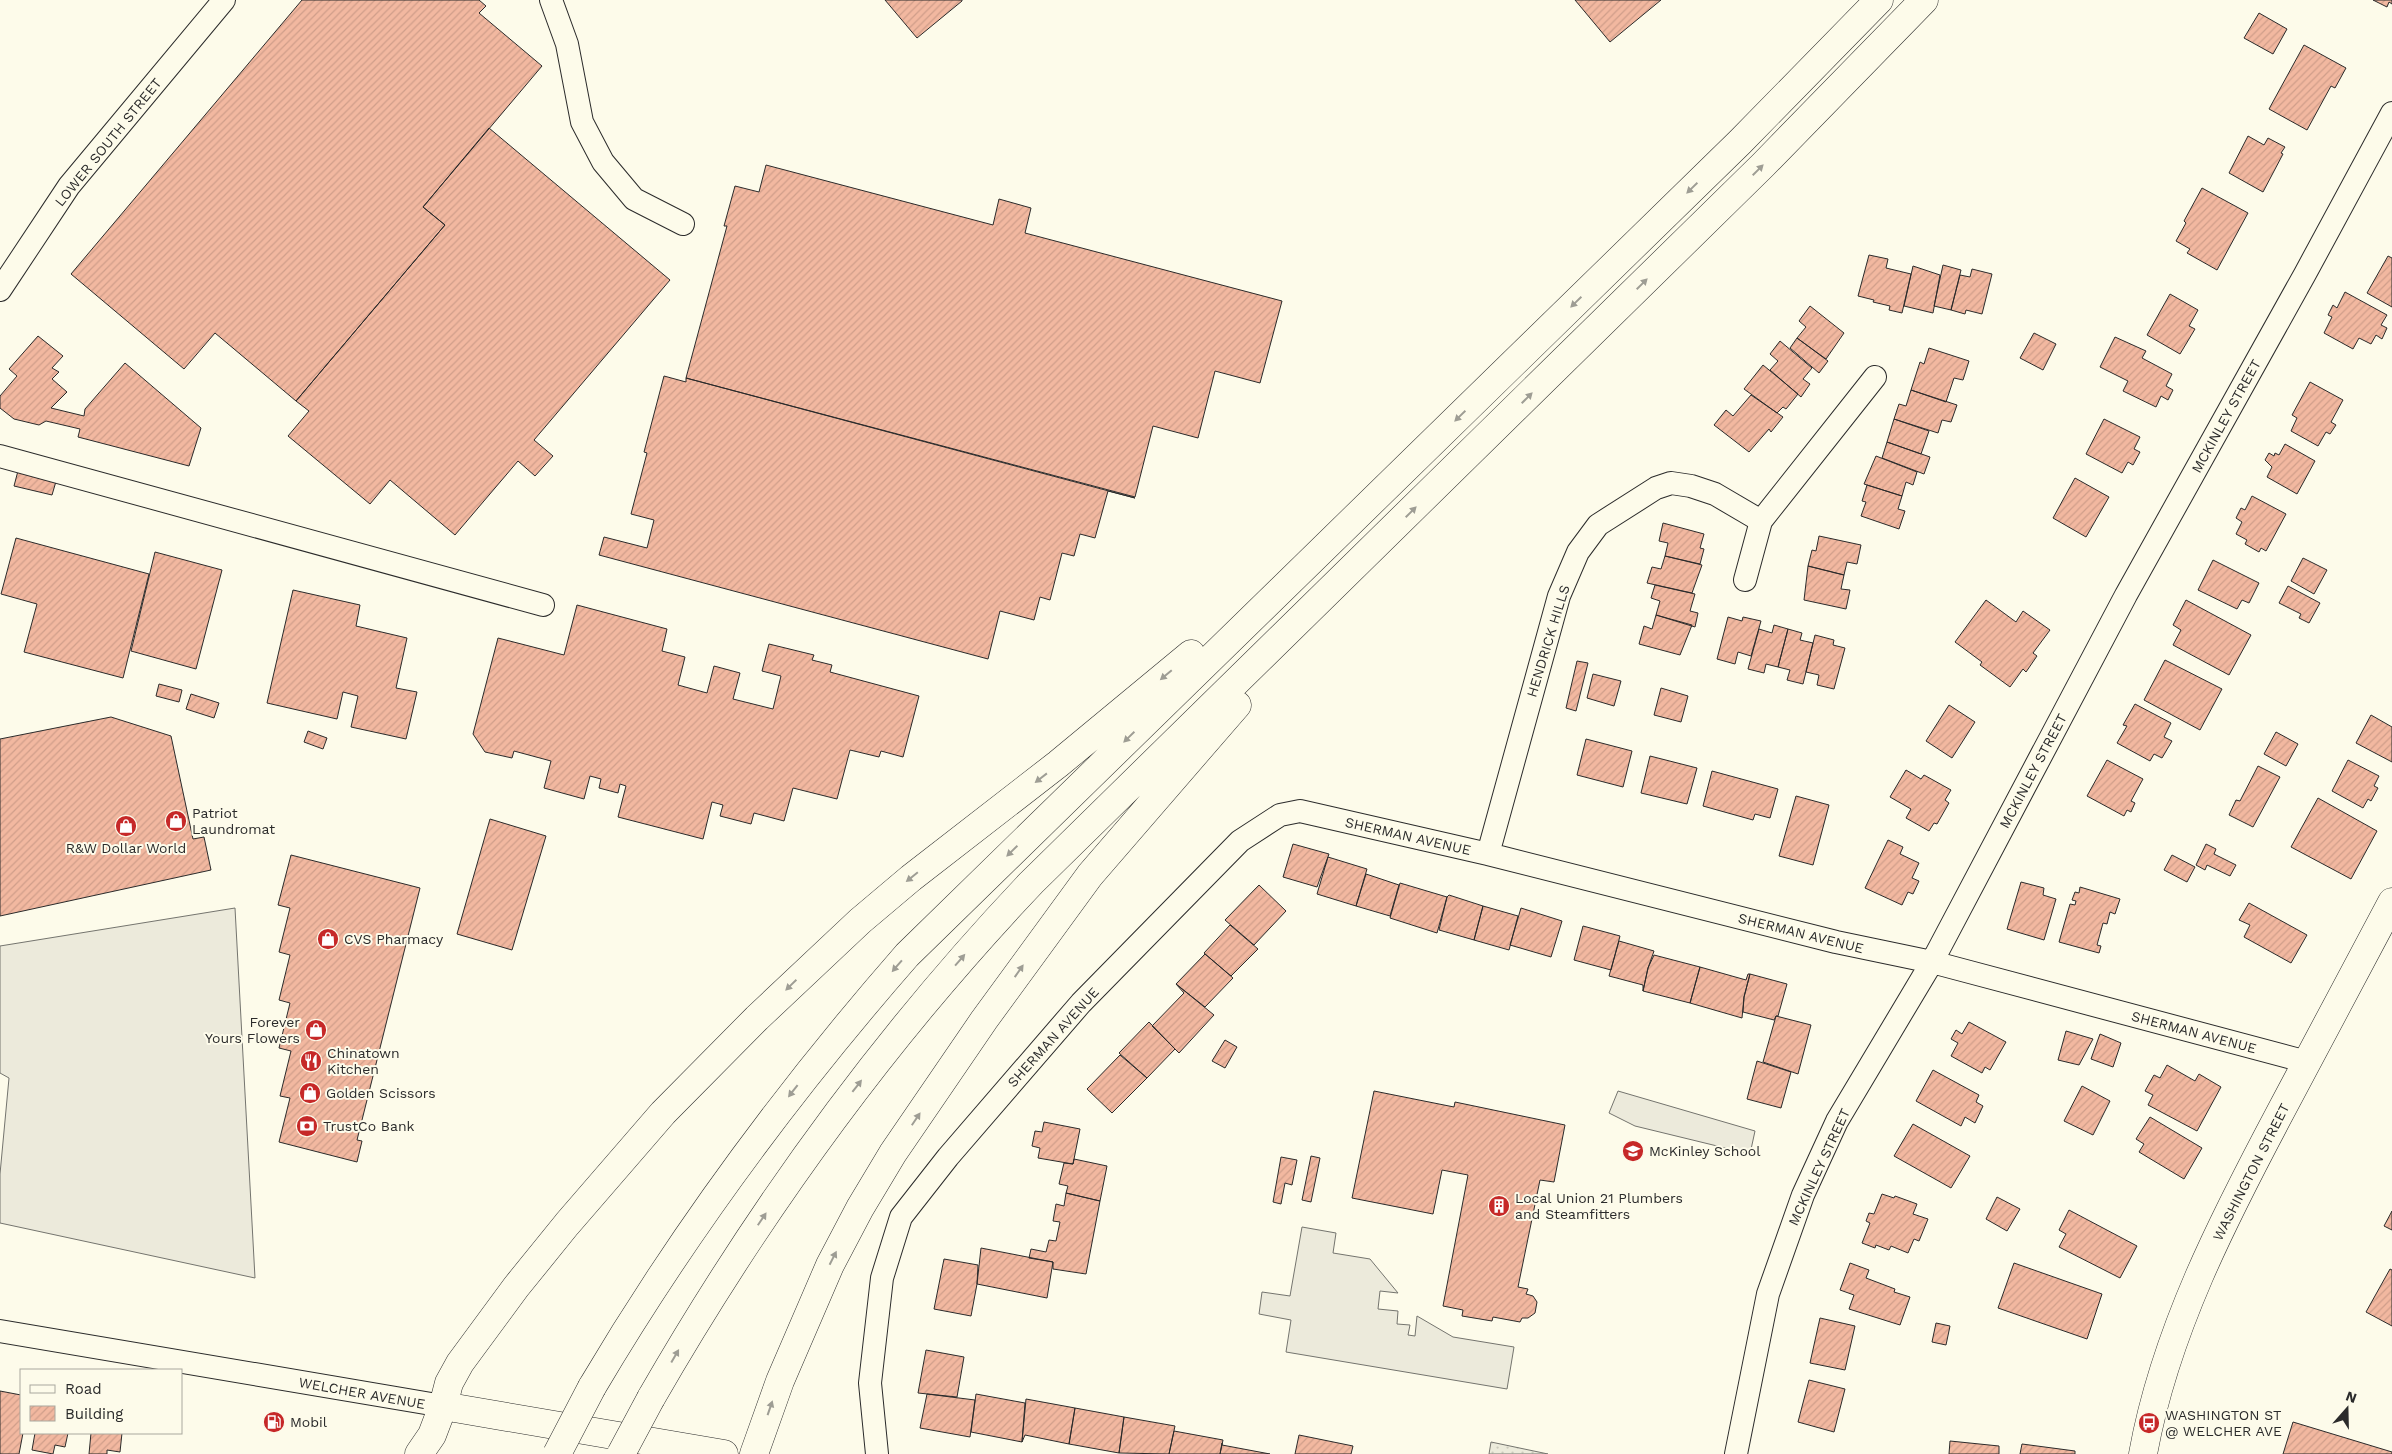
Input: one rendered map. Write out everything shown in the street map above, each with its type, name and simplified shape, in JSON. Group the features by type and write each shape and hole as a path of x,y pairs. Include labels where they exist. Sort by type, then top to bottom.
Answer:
{"main road":[{"path":"1740,142 1863,0"},
{"path":"557,1454 592,1387 634,1315 731,1174 814,1064 901,962 1004,858 1740,142 1879,0"},
{"path":"621,1454 693,1325 812,1146 939,984 1031,883 1376,546 1859,69 1924,0"},
{"path":"1859,69 1935,0"},
{"path":"419,1454 432,1435 449,1383 460,1363 516,1287 566,1224 663,1113 757,1018 860,920 1058,764 1352,521"},
{"path":"754,1454 780,1381 830,1265 893,1153 984,1020 1039,942 1096,868 1376,546"},
{"name":"WASHINGTON STREET","path":"2143,1454 2149,1423 2180,1322 2240,1189 2392,902"},
{"name":"WELCHER AVENUE","path":"442,1406 724,1454"}],"street":[{"name":"LOWER SOUTH STREET","path":"0,290 69,186 224,0"},
{"path":"551,0 567,44 582,122 603,162 634,198 683,224"},
{"name":"MCKINLEY STREET","path":"1736,1454 1768,1294 1783,1247 1803,1195 1837,1121 1932,962 2126,595 2305,274 2392,113"},
{"path":"1745,580 1761,521 1875,377"},
{"path":"0,456 543,605"},
{"name":"HENDRICK HILLS","path":"1488,854 1559,596 1578,552 1598,525 1656,488 1671,483 1691,486 1715,494 1761,521"},
{"name":"SHERMAN AVENUE","path":"877,1454 870,1383 882,1278 901,1217 948,1157 1081,1003 1240,842 1280,815 1300,811 1488,854 1836,942 1932,962 2307,1062"},
{"name":"WELCHER AVENUE","path":"0,1331 442,1406"}],"shaded area":[{"path":"235,908 255,1278 0,1223 0,1174 9,1078 0,1073 0,946"},
{"path":"1618,1091 1755,1131 1750,1154 1635,1126 1609,1113"},
{"path":"1302,1227 1336,1233 1333,1253 1370,1259 1398,1293 1380,1291 1378,1309 1398,1311 1397,1324 1410,1325 1408,1335 1415,1336 1417,1316 1453,1337 1514,1347 1507,1389 1286,1352 1291,1320 1259,1314 1262,1292 1290,1296"},
{"path":"1491,1442 1548,1454 1489,1454"}],"building":[{"path":"302,0 479,0 486,6 479,13 542,66 423,207 445,225 296,401 215,333 184,369 71,274"},
{"path":"885,0 962,0 962,1 917,38"},
{"path":"1575,0 1661,0 1610,42"},
{"path":"2373,0 2392,0 2392,4 2389,2 2387,7"},
{"path":"2259,13 2287,29 2273,54 2244,38"},
{"path":"2304,45 2346,68 2335,88 2331,86 2307,130 2269,109"},
{"path":"489,128 670,280 534,440 553,456 535,476 518,461 455,535 390,480 370,504 288,436 309,411 296,401 445,225 423,207"},
{"path":"2248,136 2264,145 2268,138 2285,147 2263,192 2229,173"},
{"path":"766,165 993,225 999,199 1031,208 1025,233 1282,301 1260,383 1215,371 1198,438 1153,426 1135,497 686,378 727,226 724,226 735,186 759,192"},
{"path":"2202,188 2248,213 2217,270 2187,253 2190,249 2176,241 2186,223 2184,221"},
{"path":"1869,255 1888,259 1886,268 1911,274 1902,313 1889,310 1890,306 1858,296"},
{"path":"2388,256 2392,258 2392,307 2367,293"},
{"path":"1943,265 1961,270 1951,310 1934,306"},
{"path":"1913,266 1940,275 1933,313 1904,306"},
{"path":"1972,269 1992,274 1982,314 1966,310 1965,314 1951,310 1960,275 1970,277"},
{"path":"2345,292 2387,315 2381,325 2387,328 2382,339 2376,335 2371,344 2359,338 2353,349 2324,333 2332,317 2328,315 2333,305 2337,308"},
{"path":"2170,294 2198,310 2189,326 2195,329 2180,354 2147,335"},
{"path":"1810,306 1844,333 1826,359 1797,338 1806,327 1799,321"},
{"path":"2034,333 2056,344 2043,370 2020,358"},
{"path":"38,336 63,356 52,368 59,372 52,379 67,392 51,408 84,416 85,409 125,363 201,428 189,466 78,437 80,429 46,421 39,425 14,419 0,408 0,396 17,376 9,369"},
{"path":"2115,337 2146,351 2142,358 2172,374 2166,386 2173,390 2168,400 2161,396 2156,407 2123,391 2128,381 2100,367"},
{"path":"1797,338 1828,361 1819,373 1790,348"},
{"path":"1780,341 1812,368 1803,379 1810,384 1801,397 1770,370 1778,361 1770,354"},
{"path":"1929,348 1969,361 1963,380 1954,378 1946,402 1911,390 1920,362 1924,364"},
{"path":"1763,365 1798,394 1786,409 1783,407 1777,413 1744,389"},
{"path":"664,376 686,382 686,378 1135,498 1108,491 1095,538 1080,534 1074,556 1062,553 1050,600 1040,597 1034,620 1000,611 988,659 599,555 604,537 647,548 654,520 631,514 647,453 644,452"},
{"path":"2310,382 2343,400 2331,422 2336,425 2330,434 2326,432 2318,446 2291,431 2297,418 2292,415"},
{"path":"1911,390 1957,405 1951,422 1942,420 1938,433 1894,419 1899,404 1906,406"},
{"path":"1751,395 1783,417 1771,432 1769,429 1749,452 1714,425 1726,410 1733,416"},
{"path":"1894,419 1929,431 1921,454 1887,442"},
{"path":"2104,419 2140,437 2134,449 2140,452 2133,465 2128,462 2122,473 2086,454"},
{"path":"1887,442 1930,457 1924,474 1882,458"},
{"path":"2285,444 2315,461 2297,494 2267,477 2272,467 2265,460 2269,453 2274,456 2275,453 2279,455"},
{"path":"1876,456 1917,472 1913,485 1906,482 1902,496 1864,484"},
{"path":"19,467 57,478 52,495 14,486"},
{"path":"2075,478 2109,497 2086,537 2053,518"},
{"path":"1867,485 1902,496 1898,509 1905,511 1899,529 1861,516 1866,502 1862,501"},
{"path":"2252,496 2286,514 2266,551 2261,548 2259,552 2245,544 2247,540 2236,534 2242,522 2236,518 2241,508 2245,510"},
{"path":"1663,523 1704,534 1700,548 1704,549 1700,564 1665,556 1668,543 1659,541"},
{"path":"1819,536 1861,545 1857,564 1847,562 1844,575 1808,566 1812,550 1816,551"},
{"path":"16,538 149,574 123,678 24,652 37,604 1,594"},
{"path":"155,552 222,570 196,669 131,651"},
{"path":"1665,556 1702,565 1692,593 1647,583 1652,567 1661,569"},
{"path":"2303,558 2327,570 2314,594 2291,581"},
{"path":"2213,560 2259,583 2249,603 2242,600 2237,609 2198,590"},
{"path":"1808,566 1844,575 1841,589 1850,590 1846,609 1804,600"},
{"path":"1655,585 1695,594 1690,611 1698,613 1695,627 1656,615 1660,601 1651,598"},
{"path":"2288,586 2320,603 2309,623 2299,618 2301,614 2279,603"},
{"path":"293,590 360,605 356,626 407,638 396,688 417,692 406,739 351,727 358,696 343,692 337,719 267,703"},
{"path":"1986,600 2016,622 2023,611 2050,630 2033,653 2037,656 2026,672 2023,669 2010,687 1980,665 1982,662 1955,642"},
{"path":"2186,600 2251,635 2229,675 2173,645 2181,630 2173,625"},
{"path":"577,605 667,629 662,651 685,657 678,685 707,693 714,666 740,673 733,699 773,709 781,676 762,671 769,644 814,655 812,660 832,665 830,672 919,696 903,757 881,751 879,757 850,750 837,799 793,788 784,821 754,813 751,824 720,816 723,805 712,802 703,839 618,817 626,786 620,784 618,793 599,788 601,779 590,776 584,799 544,788 551,761 514,751 512,758 485,752 473,734 498,638 564,655"},
{"path":"1656,615 1692,625 1680,655 1639,644 1644,626 1652,629"},
{"path":"1728,617 1742,621 1743,617 1761,621 1751,656 1738,652 1735,664 1717,659"},
{"path":"1774,625 1788,629 1778,667 1766,664 1764,673 1748,669 1759,629 1772,633"},
{"path":"1788,629 1802,633 1800,640 1813,643 1803,684 1787,680 1790,670 1778,667"},
{"path":"1815,635 1834,640 1833,645 1845,648 1834,689 1817,685 1819,675 1806,672"},
{"path":"2165,660 2222,689 2200,730 2144,700"},
{"path":"1577,661 1588,663 1576,711 1566,708"},
{"path":"1593,674 1621,681 1614,706 1587,698"},
{"path":"159,684 182,690 179,702 156,696"},
{"path":"1661,688 1688,696 1681,722 1654,715"},
{"path":"191,694 219,703 214,718 186,709"},
{"path":"2135,704 2171,723 2164,737 2172,741 2162,758 2154,754 2150,761 2117,743 2127,726 2123,725"},
{"path":"1949,705 1975,722 1952,758 1926,741"},
{"path":"2371,715 2392,727 2392,762 2356,743"},
{"path":"111,717 171,736 193,839 204,837 211,870 0,916 0,739"},
{"path":"308,731 327,738 323,749 304,742"},
{"path":"2276,732 2298,744 2286,766 2264,754"},
{"path":"1586,739 1632,751 1623,787 1577,775"},
{"path":"1650,756 1697,768 1687,804 1641,793"},
{"path":"2107,760 2143,779 2131,801 2135,803 2131,812 2127,810 2124,816 2087,796"},
{"path":"2348,760 2379,776 2374,786 2378,788 2371,801 2368,799 2363,808 2332,791"},
{"path":"2258,766 2280,777 2253,827 2229,815 2236,800 2240,801"},
{"path":"1906,770 1921,779 1924,775 1951,790 1945,800 1949,803 1937,824 1934,823 1929,831 1906,818 1911,809 1890,797"},
{"path":"1712,771 1778,789 1770,818 1755,814 1753,820 1703,806"},
{"path":"1796,796 1829,805 1813,865 1779,856"},
{"path":"2318,798 2377,831 2351,879 2291,847"},
{"path":"490,819 546,836 512,950 457,934"},
{"path":"1888,840 1903,847 1900,854 1919,863 1912,878 1919,881 1913,894 1908,892 1902,905 1865,888"},
{"path":"1293,844 1329,854 1317,887 1283,877"},
{"path":"2206,844 2216,849 2214,854 2236,865 2230,876 2207,865 2205,870 2196,865"},
{"path":"291,855 420,888 357,1140 362,1141 357,1162 279,1142 290,1098 280,1096 291,1051 279,1048 290,1003 279,1000 290,955 279,952 290,908 278,905"},
{"path":"2172,855 2195,867 2187,882 2164,870"},
{"path":"1328,857 1367,869 1356,906 1317,894"},
{"path":"1366,874 1399,885 1390,916 1356,906"},
{"path":"2021,882 2044,888 2043,895 2056,899 2044,940 2007,929"},
{"path":"1400,883 1447,897 1437,933 1390,918"},
{"path":"1259,885 1286,911 1254,945 1225,920"},
{"path":"2080,887 2120,899 2115,914 2110,912 2107,924 2103,923 2097,945 2101,946 2099,953 2059,942 2070,904 2075,905 2076,901 2072,900 2075,892 2079,893"},
{"path":"1449,895 1483,906 1474,940 1439,930"},
{"path":"2249,903 2307,935 2291,963 2244,937 2250,925 2239,920"},
{"path":"1483,906 1518,916 1509,950 1474,940"},
{"path":"1521,908 1562,921 1551,957 1510,945"},
{"path":"1230,925 1258,949 1231,976 1204,953"},
{"path":"1583,926 1620,936 1611,970 1574,960"},
{"path":"1619,941 1654,951 1643,991 1643,985 1609,976"},
{"path":"1205,954 1233,978 1205,1007 1176,984"},
{"path":"1654,955 1700,967 1690,1003 1643,991 1648,968"},
{"path":"1700,967 1746,980 1748,974 1750,974 1744,997 1742,1018 1690,1003"},
{"path":"1750,974 1787,984 1778,1016 1774,1020 1743,1012 1744,997"},
{"path":"1176,984 1214,1015 1179,1053 1152,1026 1184,993"},
{"path":"1776,1016 1811,1025 1798,1074 1763,1062"},
{"path":"1149,1022 1175,1049 1147,1078 1119,1053"},
{"path":"1969,1022 2006,1042 1990,1070 1985,1067 1982,1073 1951,1056 1958,1043 1951,1039 1956,1030 1962,1034"},
{"path":"2066,1031 2093,1039 2079,1065 2058,1060"},
{"path":"2100,1034 2121,1043 2113,1067 2091,1059"},
{"path":"1225,1040 1237,1047 1225,1068 1212,1061"},
{"path":"1120,1055 1147,1078 1112,1113 1087,1089"},
{"path":"1757,1061 1791,1072 1781,1108 1747,1099"},
{"path":"2167,1065 2195,1081 2199,1074 2221,1087 2197,1131 2148,1105 2153,1095 2145,1091 2154,1075 2160,1078"},
{"path":"1933,1070 1979,1095 1976,1102 1983,1106 1975,1123 1965,1117 1961,1126 1916,1101"},
{"path":"2082,1086 2110,1101 2093,1135 2064,1121"},
{"name":"Local Union 21 Plumbers and Steamfitters","path":"1374,1091 1454,1107 1455,1102 1565,1125 1554,1182 1540,1180 1518,1287 1528,1289 1526,1294 1533,1296 1537,1302 1535,1313 1528,1318 1522,1318 1520,1322 1493,1317 1492,1321 1462,1316 1463,1310 1443,1306 1468,1175 1442,1170 1433,1214 1352,1198"},
{"path":"2150,1117 2202,1148 2184,1179 2139,1152 2144,1144 2136,1139"},
{"path":"1044,1122 1080,1129 1073,1164 1038,1158 1040,1148 1032,1146 1035,1131 1042,1132"},
{"path":"1913,1124 1970,1156 1951,1188 1894,1156"},
{"path":"1311,1156 1320,1158 1311,1202 1302,1200"},
{"path":"1281,1157 1297,1160 1292,1185 1285,1183 1281,1204 1273,1202"},
{"path":"1074,1159 1107,1166 1100,1201 1066,1193 1068,1186 1059,1184 1064,1163 1073,1164"},
{"path":"1066,1193 1100,1201 1086,1274 1053,1269 1053,1262 1029,1258 1031,1249 1046,1252 1049,1240 1056,1241 1060,1222 1053,1221 1056,1204 1064,1206"},
{"path":"1882,1194 1894,1198 1895,1196 1917,1204 1913,1214 1928,1219 1919,1241 1914,1239 1908,1253 1891,1246 1889,1250 1876,1245 1875,1248 1862,1243 1870,1223 1866,1221 1869,1213 1874,1214"},
{"path":"1997,1197 2020,1209 2007,1231 1986,1219"},
{"path":"2069,1210 2137,1246 2120,1278 2059,1247 2066,1234 2059,1230"},
{"path":"2392,1211 2392,1230 2384,1226"},
{"path":"981,1248 1053,1262 1047,1298 977,1284"},
{"path":"944,1259 978,1265 977,1284 971,1316 934,1309"},
{"path":"1850,1263 1869,1270 1866,1278 1895,1289 1894,1292 1910,1297 1900,1325 1849,1309 1854,1295 1840,1290"},
{"path":"2014,1263 2102,1294 2087,1339 1998,1308"},
{"path":"2390,1269 2392,1270 2392,1326 2366,1312"},
{"path":"1820,1318 1855,1326 1845,1370 1810,1363"},
{"path":"1936,1323 1950,1326 1946,1345 1932,1342"},
{"path":"926,1350 964,1357 957,1397 918,1393"},
{"path":"1809,1380 1845,1389 1834,1432 1798,1422"},
{"path":"0,1391 20,1395 20,1434 23,1434 19,1454 0,1454"},
{"path":"927,1394 975,1400 970,1437 920,1428"},
{"path":"976,1394 1025,1403 1022,1442 971,1432"},
{"path":"1026,1399 1075,1408 1069,1444 1025,1435 1022,1442"},
{"path":"1075,1408 1124,1417 1119,1453 1069,1444"},
{"path":"1124,1417 1175,1426 1169,1454 1119,1453"},
{"path":"2293,1422 2392,1452 2392,1454 2283,1454"},
{"path":"1174,1431 1223,1440 1220,1454 1169,1454"},
{"path":"35,1434 68,1434 65,1447 55,1445 53,1454 32,1450"},
{"path":"91,1434 122,1434 120,1452 107,1450 107,1454 89,1454"},
{"path":"1299,1435 1353,1446 1351,1454 1295,1454"},
{"path":"1950,1441 1999,1446 1999,1454 1949,1454"},
{"path":"1222,1443 1222,1445 1270,1454 1220,1454"},
{"path":"2022,1444 2075,1451 2075,1454 2020,1454"}],"place":[{"name":"Patriot Laundromat","path":"176,821"},
{"name":"R&W Dollar World","path":"126,826"},
{"name":"CVS Pharmacy","path":"328,939"},
{"name":"Forever Yours Flowers","path":"316,1030"},
{"name":"Chinatown Kitchen","path":"311,1061"},
{"name":"Golden Scissors","path":"310,1093"},
{"name":"TrustCo Bank","path":"307,1126"},
{"name":"McKinley School","path":"1633,1151"},
{"name":"Local Union 21 Plumbers and Steamfitters","path":"1499,1206"},
{"name":"Mobil","path":"274,1422"},
{"name":"WASHINGTON ST @ WELCHER AVE","path":"2149,1423"}]}
